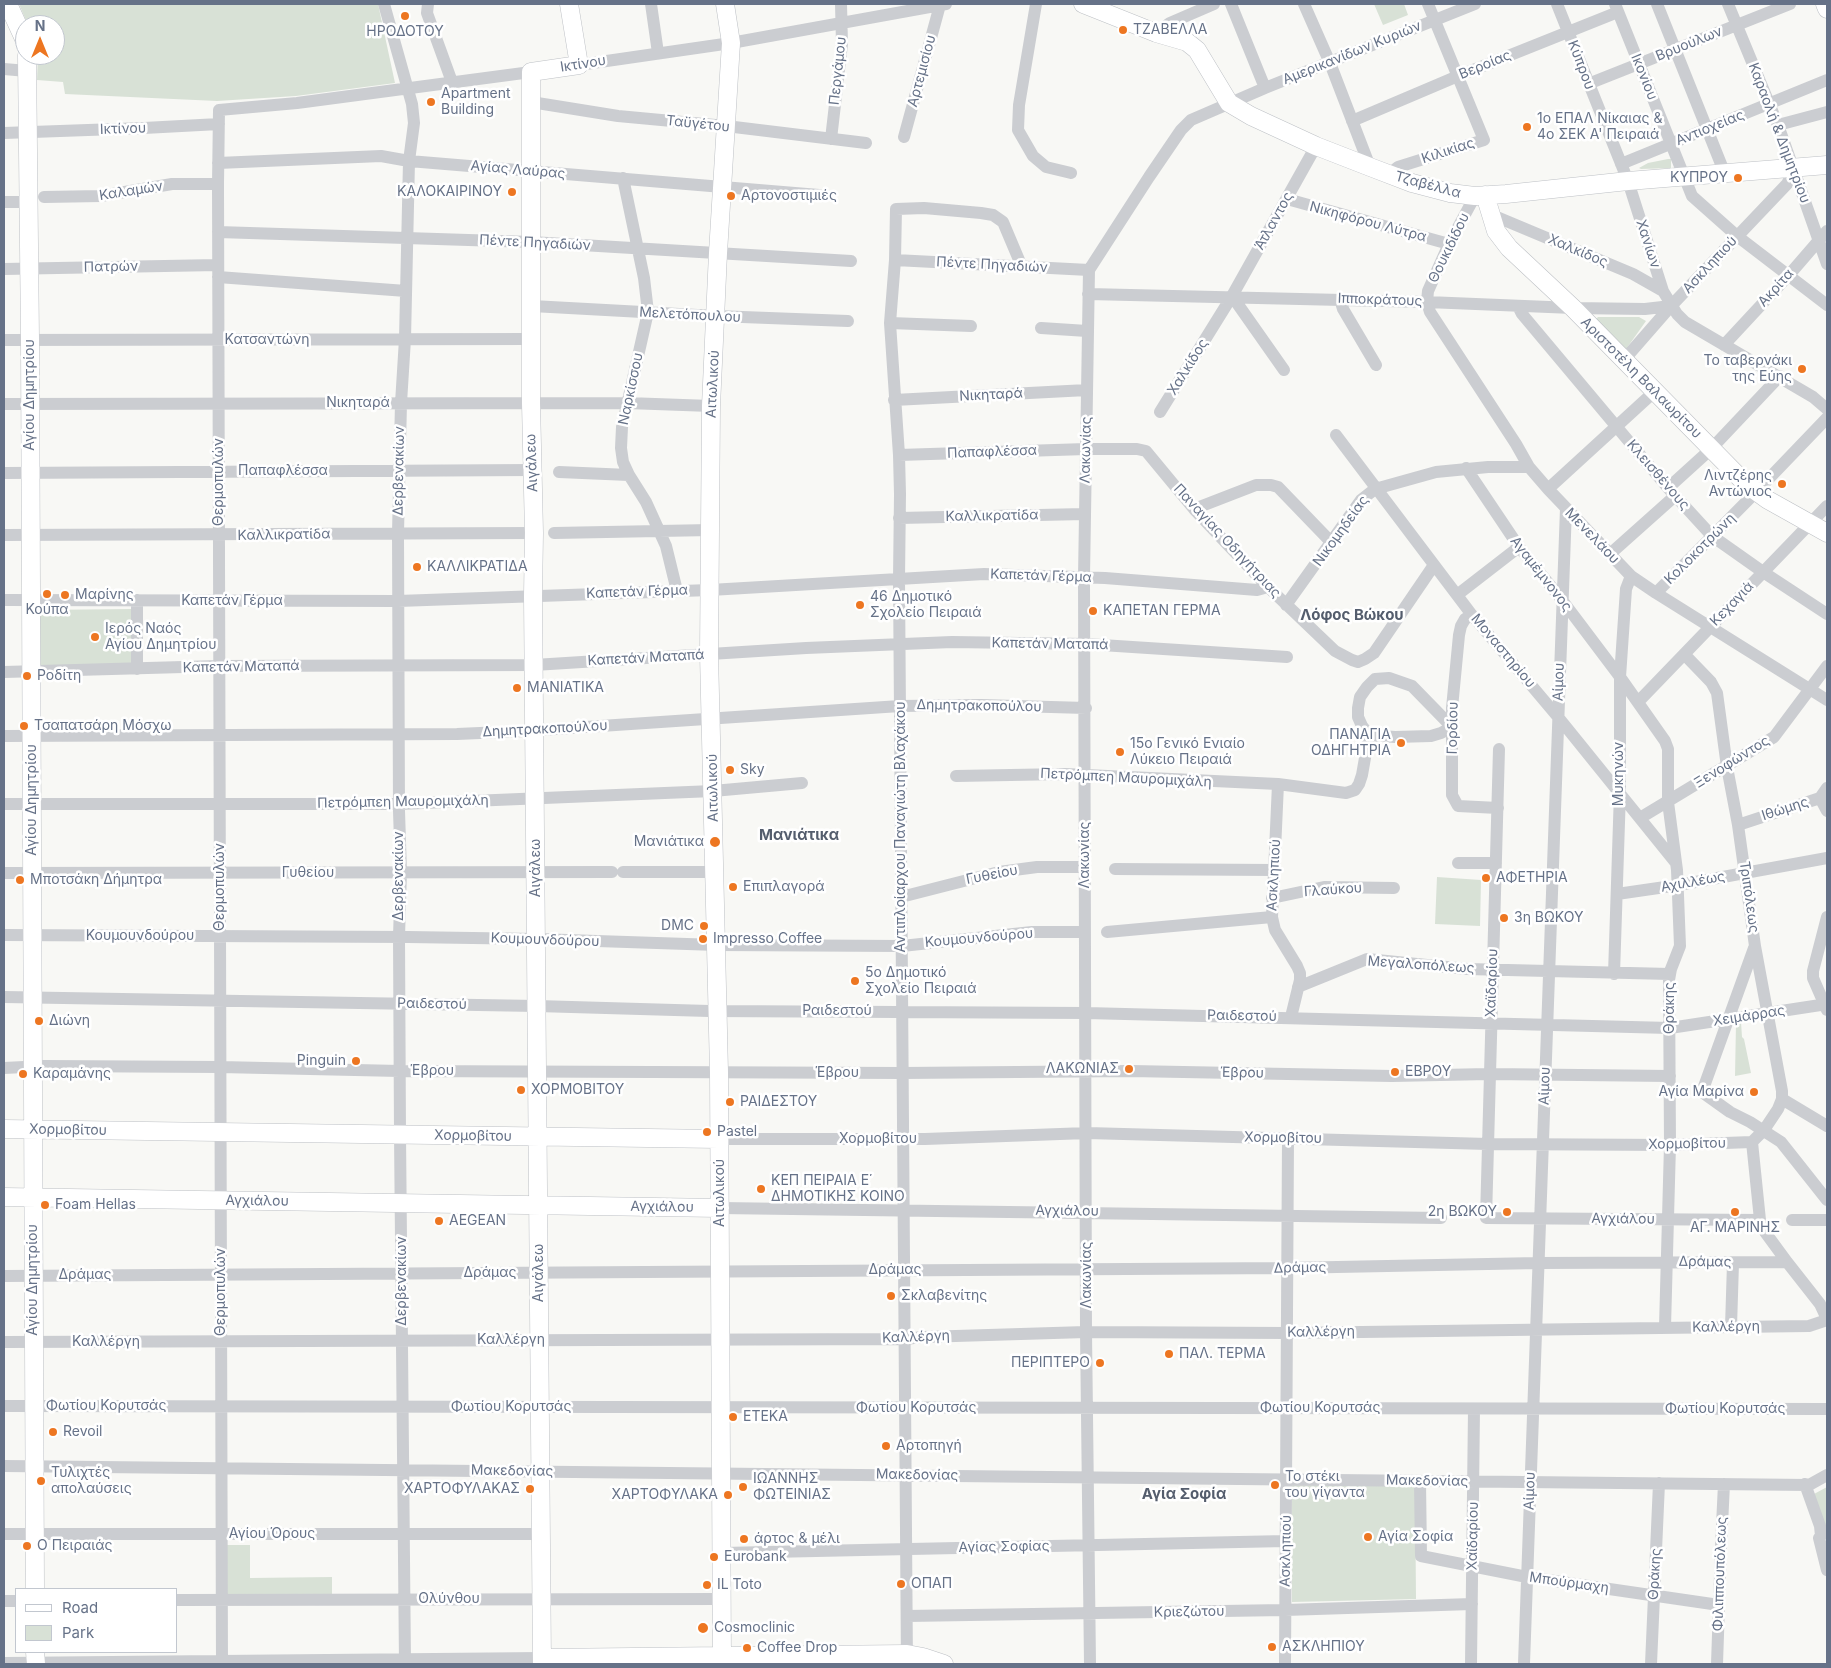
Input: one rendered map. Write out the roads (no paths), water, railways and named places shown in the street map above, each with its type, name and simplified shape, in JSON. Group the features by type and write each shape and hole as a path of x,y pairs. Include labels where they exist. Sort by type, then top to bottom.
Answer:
{"street":[{"path":"8,4 15,19"},
{"name":"Δερβενακίων","path":"384,4 414,112 409,161 398,533 401,872 399,937 400,1134 405,1662"},
{"path":"428,4 427,13 452,82"},
{"path":"569,4 579,64"},
{"path":"651,4 658,53"},
{"name":"Αιτωλικού","path":"722,1660 720,1072 709,654 711,406 731,43 725,4"},
{"name":"Περγάμου","path":"831,139 842,44 842,4"},
{"name":"Ικτίνου","path":"219,110 297,103 407,89 731,43 943,4"},
{"name":"Αρτεμισίου","path":"904,137 943,4"},
{"path":"1036,4 1018,105 1018,130 1033,156 1046,167 1071,173"},
{"name":"Τζαβέλλα","path":"1083,4 1112,10 1163,28 1187,42 1198,50 1229,103 1250,116 1316,146 1389,174 1439,190 1480,195 1827,164"},
{"path":"1163,28 1214,4"},
{"path":"1231,4 1264,88"},
{"path":"1304,4 1330,63 1370,167"},
{"name":"Κιλικίας","path":"1389,174 1398,167 1484,140 1428,4"},
{"name":"Αμερικανίδων Κυριών","path":"1229,103 1475,4"},
{"name":"Κύπρου","path":"1557,4 1628,181"},
{"path":"1657,4 1725,174"},
{"name":"Καραολή & Δημητρίου","path":"1728,4 1823,235 1827,264"},
{"name":"Βρυούλων","path":"1588,84 1790,4"},
{"path":"1825,4 1827,9"},
{"name":"Βεροίας","path":"1352,120 1569,32 1616,8"},
{"name":"Ικονίου","path":"1616,8 1692,196 1737,236 1827,305"},
{"path":"4,69 19,65"},
{"name":"Αγίου Δημητρίου","path":"27,65 28,132 37,199 30,269 35,1588"},
{"name":"Αιγάλεω","path":"531,72 532,306 530,403 534,533 542,1661"},
{"name":"Αντιοχείας","path":"1621,164 1827,80"},
{"name":"Ταϋγέτου","path":"531,102 618,116 726,126 866,143"},
{"path":"1089,270 1181,130 1192,120 1229,103"},
{"name":"Θερμοπυλών","path":"219,110 218,472 222,1663"},
{"path":"1778,125 1827,112"},
{"name":"Ικτίνου","path":"4,132 218,124"},
{"name":"Άτλαντος","path":"1232,296 1316,146"},
{"name":"Αγίας Λαύρας","path":"218,164 381,156 409,161 531,172 819,195"},
{"name":"Ασκληπιού","path":"1623,361 1671,306 1787,184 1795,168"},
{"name":"Ναρκίσσου","path":"623,178 644,278 648,312 622,427 621,448 623,462 646,502 666,546 677,591"},
{"name":"Χανίων","path":"1628,181 1662,290 1671,306"},
{"name":"Καλαμών","path":"4,202 101,196 172,184 218,184"},
{"name":"Αριστοτέλη Βαλαωρίτου","path":"1480,195 1492,215 1496,231 1509,248 1573,308 1710,448 1756,492 1827,533"},
{"name":"Θουκιδίδου","path":"1426,302 1428,291 1449,244 1480,195"},
{"name":"Νικηφόρου Λύτρα","path":"1286,199 1449,244"},
{"path":"895,260 896,209 924,208 993,215 1003,222 1022,267"},
{"name":"Χαλκίδος","path":"1492,215 1632,274 1662,290"},
{"name":"Πέντε Πηγαδιών","path":"218,232 531,242 851,261"},
{"name":"Ακρίτα","path":"1724,345 1823,235"},
{"name":"Πέντε Πηγαδιών","path":"895,260 1089,270"},
{"name":"Αντιπλοίαρχου Παναγιώτη Βλαχάκου","path":"895,260 890,323 899,455 898,578 907,1659"},
{"name":"Πατρών","path":"4,269 218,271 406,291"},
{"name":"Λακωνίας","path":"1089,270 1084,577 1086,644 1086,1332 1090,1664"},
{"name":"Ιπποκράτους","path":"1088,294 1340,299 1573,308 1645,309 1671,306"},
{"path":"1232,296 1284,370"},
{"name":"Χαλκίδος","path":"1160,412 1232,296"},
{"path":"1340,299 1343,309 1376,364"},
{"name":"Μενελάου","path":"1426,302 1430,312 1529,467 1631,576 1827,700"},
{"name":"Μελετόπουλου","path":"532,306 848,321"},
{"name":"Κλεισθένους","path":"1518,306 1522,314 1617,427 1712,536 1827,614"},
{"path":"1671,306 1676,314 1685,322 1780,376 1813,397 1827,409"},
{"path":"890,323 971,326"},
{"path":"1041,328 1087,331"},
{"name":"Κατσαντώνη","path":"4,340 531,339"},
{"path":"1610,554 1672,492 1710,448 1780,376"},
{"name":"Νικηταρά","path":"894,400 1087,390"},
{"path":"1548,489 1654,392"},
{"name":"Νικηταρά","path":"4,404 628,403 711,406"},
{"name":"Κολοκοτρώνη","path":"1656,593 1827,418"},
{"name":"Μοναστηρίου","path":"1336,435 1472,615 1620,792 1676,863"},
{"name":"Παναγίας Οδηγήτριας","path":"1086,450 1137,449 1146,451 1194,509 1286,605 1343,657 1358,662 1365,659"},
{"name":"Παπαφλέσσα","path":"899,455 1086,450"},
{"name":"Νικομηδείας","path":"1286,605 1361,500 1375,489 1436,472 1466,468 1529,467"},
{"name":"Αγαμέμνονος","path":"1466,468 1518,547 1562,600 1620,676"},
{"name":"Παπαφλέσσα","path":"4,473 532,470"},
{"path":"559,472 629,475"},
{"path":"1194,509 1256,485 1271,485 1278,487 1332,543"},
{"name":"Κεχαγιά","path":"1638,702 1827,506"},
{"name":"Αίμου","path":"1524,1664 1566,508"},
{"name":"Καλλικρατίδα","path":"899,518 1085,514"},
{"path":"554,533 711,530"},
{"name":"Καλλικρατίδα","path":"4,535 534,533"},
{"path":"1457,596 1518,547"},
{"path":"1375,679 1365,659 1374,653 1434,565"},
{"name":"Καπετάν Γέρμα","path":"4,600 398,601 710,590 984,574 1105,578 1257,590 1268,587"},
{"name":"Μυκηνών","path":"1614,974 1620,792 1620,676 1626,589 1631,576"},
{"path":"137,600 137,669"},
{"name":"Γορδίου","path":"1472,615 1465,619 1459,635 1452,727 1452,795 1458,806 1498,808"},
{"name":"Καπετάν Ματαπά","path":"4,672 219,666 534,664 952,642 1086,644 1287,657"},
{"name":"Τριπόλεως","path":"1684,654 1711,682 1717,692 1755,946 1782,1099"},
{"name":"Ξενοφώντος","path":"1640,818 1774,737 1827,666"},
{"name":"Θράκης","path":"1620,676 1665,741 1668,749 1668,802 1679,885 1680,946 1670,974 1670,1145 1665,1328"},
{"path":"1389,678 1412,686 1452,727 1431,736 1395,738 1369,735 1358,717 1360,697 1375,679 1389,678"},
{"name":"Δημητρακοπούλου","path":"4,736 399,735 535,730 900,706 981,705 1086,708"},
{"name":"Πετρόμπεη Μαυρομιχάλη","path":"956,776 1046,773 1278,784 1346,794 1355,790 1359,784 1369,735"},
{"name":"Χαϊδαρίου","path":"1486,1218 1499,748"},
{"name":"Πετρόμπεη Μαυρομιχάλη","path":"4,804 399,804 713,791 802,783"},
{"name":"Ασκληπιού","path":"1278,784 1272,917 1275,930 1298,966 1300,973 1291,1017"},
{"path":"1824,793 1827,812"},
{"name":"Ιθώμης","path":"1738,825 1824,793"},
{"name":"Αχιλλέως","path":"1617,894 1679,885 1827,858"},
{"path":"1458,863 1496,863"},
{"name":"Γυθείου","path":"901,897 1000,872 1037,867 1085,867"},
{"path":"1115,869 1274,870"},
{"name":"Γυθείου","path":"4,873 716,872"},
{"name":"Γλαύκου","path":"1272,898 1324,887 1394,888"},
{"path":"1108,932 1272,917"},
{"path":"1826,1007 1813,971 1827,917"},
{"name":"Κουμουνδούρου","path":"4,935 399,937 717,945 902,946 1032,932 1086,932"},
{"path":"1755,946 1702,1092 1730,1112 1764,1130 1781,1142 1827,1200"},
{"name":"Μεγαλοπόλεως","path":"1298,987 1367,959 1492,970 1670,974"},
{"name":"Ραιδεστού","path":"4,997 718,1010 1086,1013 1670,1028"},
{"name":"Χειμάρρας","path":"1670,1028 1768,1013 1826,1007"},
{"name":"Έβρου","path":"4,1068 44,1066 400,1071 1086,1072 1392,1076 1489,1074 1670,1076"},
{"path":"1827,1126 1782,1099 1778,1109 1764,1130 1752,1142 1760,1220 1765,1232 1820,1304 1827,1319"},
{"name":"Χορμοβίτου","path":"4,1129 720,1139 903,1139 1087,1133 1488,1144 1670,1145 1752,1142"},
{"name":"Ασκληπιού","path":"1285,1664 1288,1138"},
{"name":"Αγχιάλου","path":"4,1197 1441,1218"},
{"name":"Αγχιάλου","path":"1486,1218 1760,1220"},
{"path":"1792,1220 1827,1220"},
{"name":"Δράμας","path":"4,1276 1287,1268 1538,1263 1787,1262"},
{"path":"1731,1327 1733,1263"},
{"name":"Καλλέργη","path":"4,1342 905,1339 1086,1332 1287,1333 1536,1328 1809,1326 1827,1319"},
{"name":"Φωτίου Κορυτσάς","path":"4,1406 1827,1409"},
{"name":"Χαϊδαρίου","path":"1470,1664 1474,1408"},
{"name":"Μακεδονίας","path":"4,1466 1724,1484 1811,1484 1827,1475"},
{"name":"Μπούρμαχη","path":"1420,1480 1421,1556 1527,1577 1719,1605"},
{"name":"Θράκης","path":"1651,1664 1659,1483"},
{"name":"Φιλιππουπόλεως","path":"1717,1664 1724,1484"},
{"path":"1805,1484 1820,1526 1821,1536 1819,1538 1827,1570"},
{"name":"Αγίου Όρους","path":"4,1534 541,1534"},
{"name":"Αγίας Σοφίας","path":"722,1552 1286,1541"},
{"name":"Ολύνθου","path":"178,1600 722,1599"},
{"name":"Κριεζώτου","path":"907,1616 1285,1610 1472,1604"},
{"path":"4,1663 35,1660 222,1663 907,1659 923,1657 944,1664"},
{"path":"1710,1664 1717,1664"}],"place":[{"name":"ΗΡΟΔΟΤΟΥ","path":"405,16"},
{"name":"ΤΖΑΒΕΛΛΑ","path":"1123,30"},
{"name":"Apartment Building","path":"431,102"},
{"name":"1ο ΕΠΑΛ Νίκαιας & 4ο ΣΕΚ Α' Πειραιά","path":"1527,127"},
{"name":"ΚΥΠΡΟΥ","path":"1738,178"},
{"name":"ΚΑΛΟΚΑΙΡΙΝΟΥ","path":"512,192"},
{"name":"Αρτονοστιμιές","path":"731,196"},
{"name":"Το ταβερνάκι της Εύης","path":"1802,369"},
{"name":"Λιντζέρης Αντώνιος","path":"1782,484"},
{"name":"ΚΑΛΛΙΚΡΑΤΙΔΑ","path":"417,567"},
{"name":"Κούπα","path":"47,594"},
{"name":"Μαρίνης","path":"65,595"},
{"name":"46 Δημοτικό Σχολείο Πειραιά","path":"860,605"},
{"name":"ΚΑΠΕΤΑΝ ΓΕΡΜΑ","path":"1093,611"},
{"name":"Ιερός Ναός Αγίου Δημητρίου","path":"95,637"},
{"name":"Ροδίτη","path":"27,676"},
{"name":"ΜΑΝΙΑΤΙΚΑ","path":"517,688"},
{"name":"Τσαπατσάρη Μόσχω","path":"24,726"},
{"name":"ΠΑΝΑΓΙΑ ΟΔΗΓΗΤΡΙΑ","path":"1401,743"},
{"name":"15ο Γενικό Ενιαίο Λύκειο Πειραιά","path":"1120,752"},
{"name":"Sky","path":"730,770"},
{"name":"Μανιάτικα","path":"715,842"},
{"name":"ΑΦΕΤΗΡΙΑ","path":"1486,878"},
{"name":"Μποτσάκη Δήμητρα","path":"20,880"},
{"name":"Επιπλαγορά","path":"733,887"},
{"name":"3η ΒΩΚΟΥ","path":"1504,918"},
{"name":"DMC","path":"704,926"},
{"name":"Impresso Coffee","path":"703,939"},
{"name":"5ο Δημοτικό Σχολείο Πειραιά","path":"855,981"},
{"name":"Διώνη","path":"39,1021"},
{"name":"Pinguin","path":"356,1061"},
{"name":"ΛΑΚΩΝΙΑΣ","path":"1129,1069"},
{"name":"ΕΒΡΟΥ","path":"1395,1072"},
{"name":"Καραμάνης","path":"23,1074"},
{"name":"ΧΟΡΜΟΒΙΤΟΥ","path":"521,1090"},
{"name":"Αγία Μαρίνα","path":"1754,1092"},
{"name":"ΡΑΙΔΕΣΤΟΥ","path":"730,1102"},
{"name":"Pastel","path":"707,1132"},
{"name":"ΚΕΠ ΠΕΙΡΑΙΑ Ε΄ ΔΗΜΟΤΙΚΗΣ ΚΟΙΝΟ","path":"761,1189"},
{"name":"Foam Hellas","path":"45,1205"},
{"name":"2η ΒΩΚΟΥ","path":"1507,1212"},
{"name":"ΑΓ. ΜΑΡΙΝΗΣ","path":"1735,1212"},
{"name":"AEGEAN","path":"439,1221"},
{"name":"Σκλαβενίτης","path":"891,1296"},
{"name":"ΠΑΛ. ΤΕΡΜΑ","path":"1169,1354"},
{"name":"ΠΕΡΙΠΤΕΡΟ","path":"1100,1363"},
{"name":"ΕΤΕΚΑ","path":"733,1417"},
{"name":"Revoil","path":"53,1432"},
{"name":"Αρτοπηγή","path":"886,1446"},
{"name":"Τυλιχτές απολαύσεις","path":"41,1481"},
{"name":"Το στέκι του γίγαντα","path":"1275,1485"},
{"name":"ΙΩΑΝΝΗΣ ΦΩΤΕΙΝΙΑΣ","path":"743,1487"},
{"name":"ΧΑΡΤΟΦΥΛΑΚΑΣ","path":"530,1489"},
{"name":"ΧΑΡΤΟΦΥΛΑΚΑ","path":"728,1495"},
{"name":"Αγία Σοφία","path":"1368,1537"},
{"name":"άρτος & μέλι","path":"744,1539"},
{"name":"Ο Πειραιάς","path":"27,1546"},
{"name":"Eurobank","path":"714,1557"},
{"name":"ΟΠΑΠ","path":"901,1584"},
{"name":"IL Toto","path":"707,1585"},
{"name":"Cosmoclinic","path":"703,1628"},
{"name":"ΑΣΚΛΗΠΙΟΥ","path":"1272,1647"},
{"name":"Coffee Drop","path":"747,1648"}],"district":[{"name":"Λόφος Βώκου","path":"1352,615"},
{"name":"Μανιάτικα","path":"799,835"},
{"name":"Αγία Σοφία","path":"1184,1494"}]}
